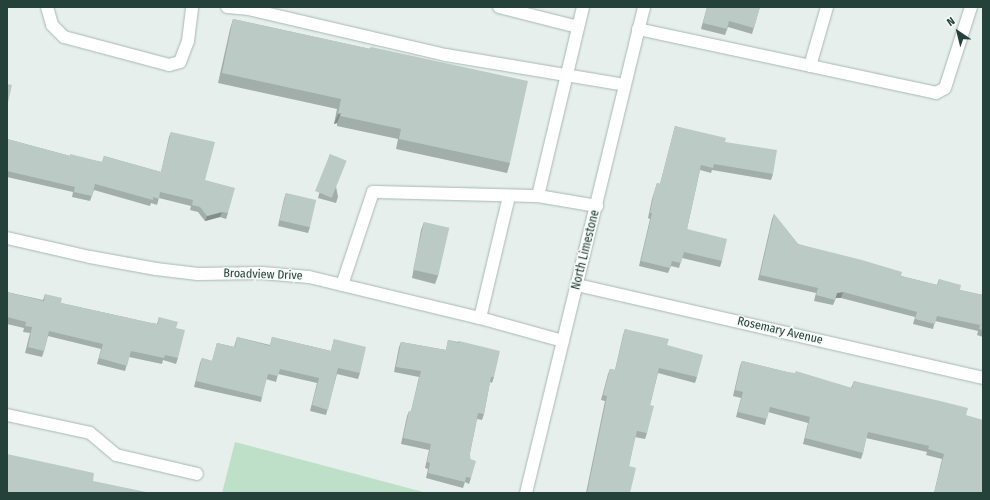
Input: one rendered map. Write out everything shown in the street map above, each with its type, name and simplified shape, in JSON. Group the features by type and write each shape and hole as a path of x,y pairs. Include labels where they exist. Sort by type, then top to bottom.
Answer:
{"street":[{"path":"46,7 52,25 64,37 169,65 180,62 188,41 192,7"},
{"path":"227,7 248,9 446,55 625,85"},
{"path":"499,7 578,27"},
{"path":"538,196 583,7"},
{"name":"North Limestone","path":"526,493 597,206 644,7"},
{"path":"810,66 828,7"},
{"path":"638,29 936,93 945,88 971,7"},
{"path":"342,285 373,192 538,196 597,206"},
{"path":"480,318 509,196"},
{"name":"Broadview Drive","path":"7,238 90,257 156,269 198,274 262,273 309,277 480,318 563,341"},
{"name":"Rosemary Avenue","path":"577,284 983,378"},
{"path":"7,415 90,433 116,455 198,474"}],"green space":[{"path":"235,442 427,493 222,493"}],"building":[{"path":"707,7 760,7 754,28 729,21 727,29 703,23"},
{"path":"233,19 528,81 510,163 399,139 401,129 340,116 341,113 338,114 341,99 222,73"},
{"path":"7,84 12,85 7,107"},
{"path":"675,126 726,138 725,142 777,150 773,174 714,164 713,168 701,165 687,229 727,239 722,261 684,252 681,263 672,261 670,268 641,261 652,213 650,213 654,193 657,183 660,184"},
{"path":"171,132 215,142 205,180 235,188 228,213 222,212 207,216 200,207 192,205 193,200 160,192 159,199 153,197 153,200 95,184 92,196 74,192 75,187 7,171 7,139 70,156 70,154 102,162 104,156 161,172"},
{"path":"330,154 347,161 332,198 315,191"},
{"path":"286,193 316,200 310,227 280,220"},
{"path":"774,214 798,244 902,272 901,276 938,285 939,279 961,285 960,290 983,295 983,330 979,329 980,325 937,316 935,324 915,319 917,312 843,292 837,293 835,300 816,295 818,288 760,275"},
{"path":"424,222 449,228 438,276 413,270"},
{"path":"7,292 44,301 45,294 62,298 61,303 151,323 158,324 159,317 178,322 176,328 185,330 178,358 165,355 164,358 131,351 127,366 99,358 103,344 49,331 44,351 28,347 32,327 25,326 26,322 7,317"},
{"path":"625,329 669,339 667,345 703,355 697,377 659,368 650,405 654,406 647,433 637,431 629,466 636,468 630,493 587,493 607,396 603,395 610,369 615,370"},
{"path":"237,337 270,346 272,337 331,351 334,339 366,347 360,373 338,368 328,410 312,405 319,378 280,369 278,376 268,374 262,397 196,381 202,358 212,361 217,343 235,347"},
{"path":"448,340 459,343 459,341 500,351 494,377 491,377 484,414 478,413 470,453 470,459 476,461 471,478 466,477 465,482 428,473 430,463 427,462 431,444 403,438 409,411 411,411 421,371 396,367 401,342 446,350"},
{"path":"742,361 788,372 795,373 796,371 852,388 854,381 968,408 966,415 983,420 983,493 934,493 944,454 928,449 929,446 868,432 863,453 805,438 810,417 770,407 767,419 738,412 743,392 735,390"},
{"path":"7,454 94,473 93,481 151,493 7,493"}]}
